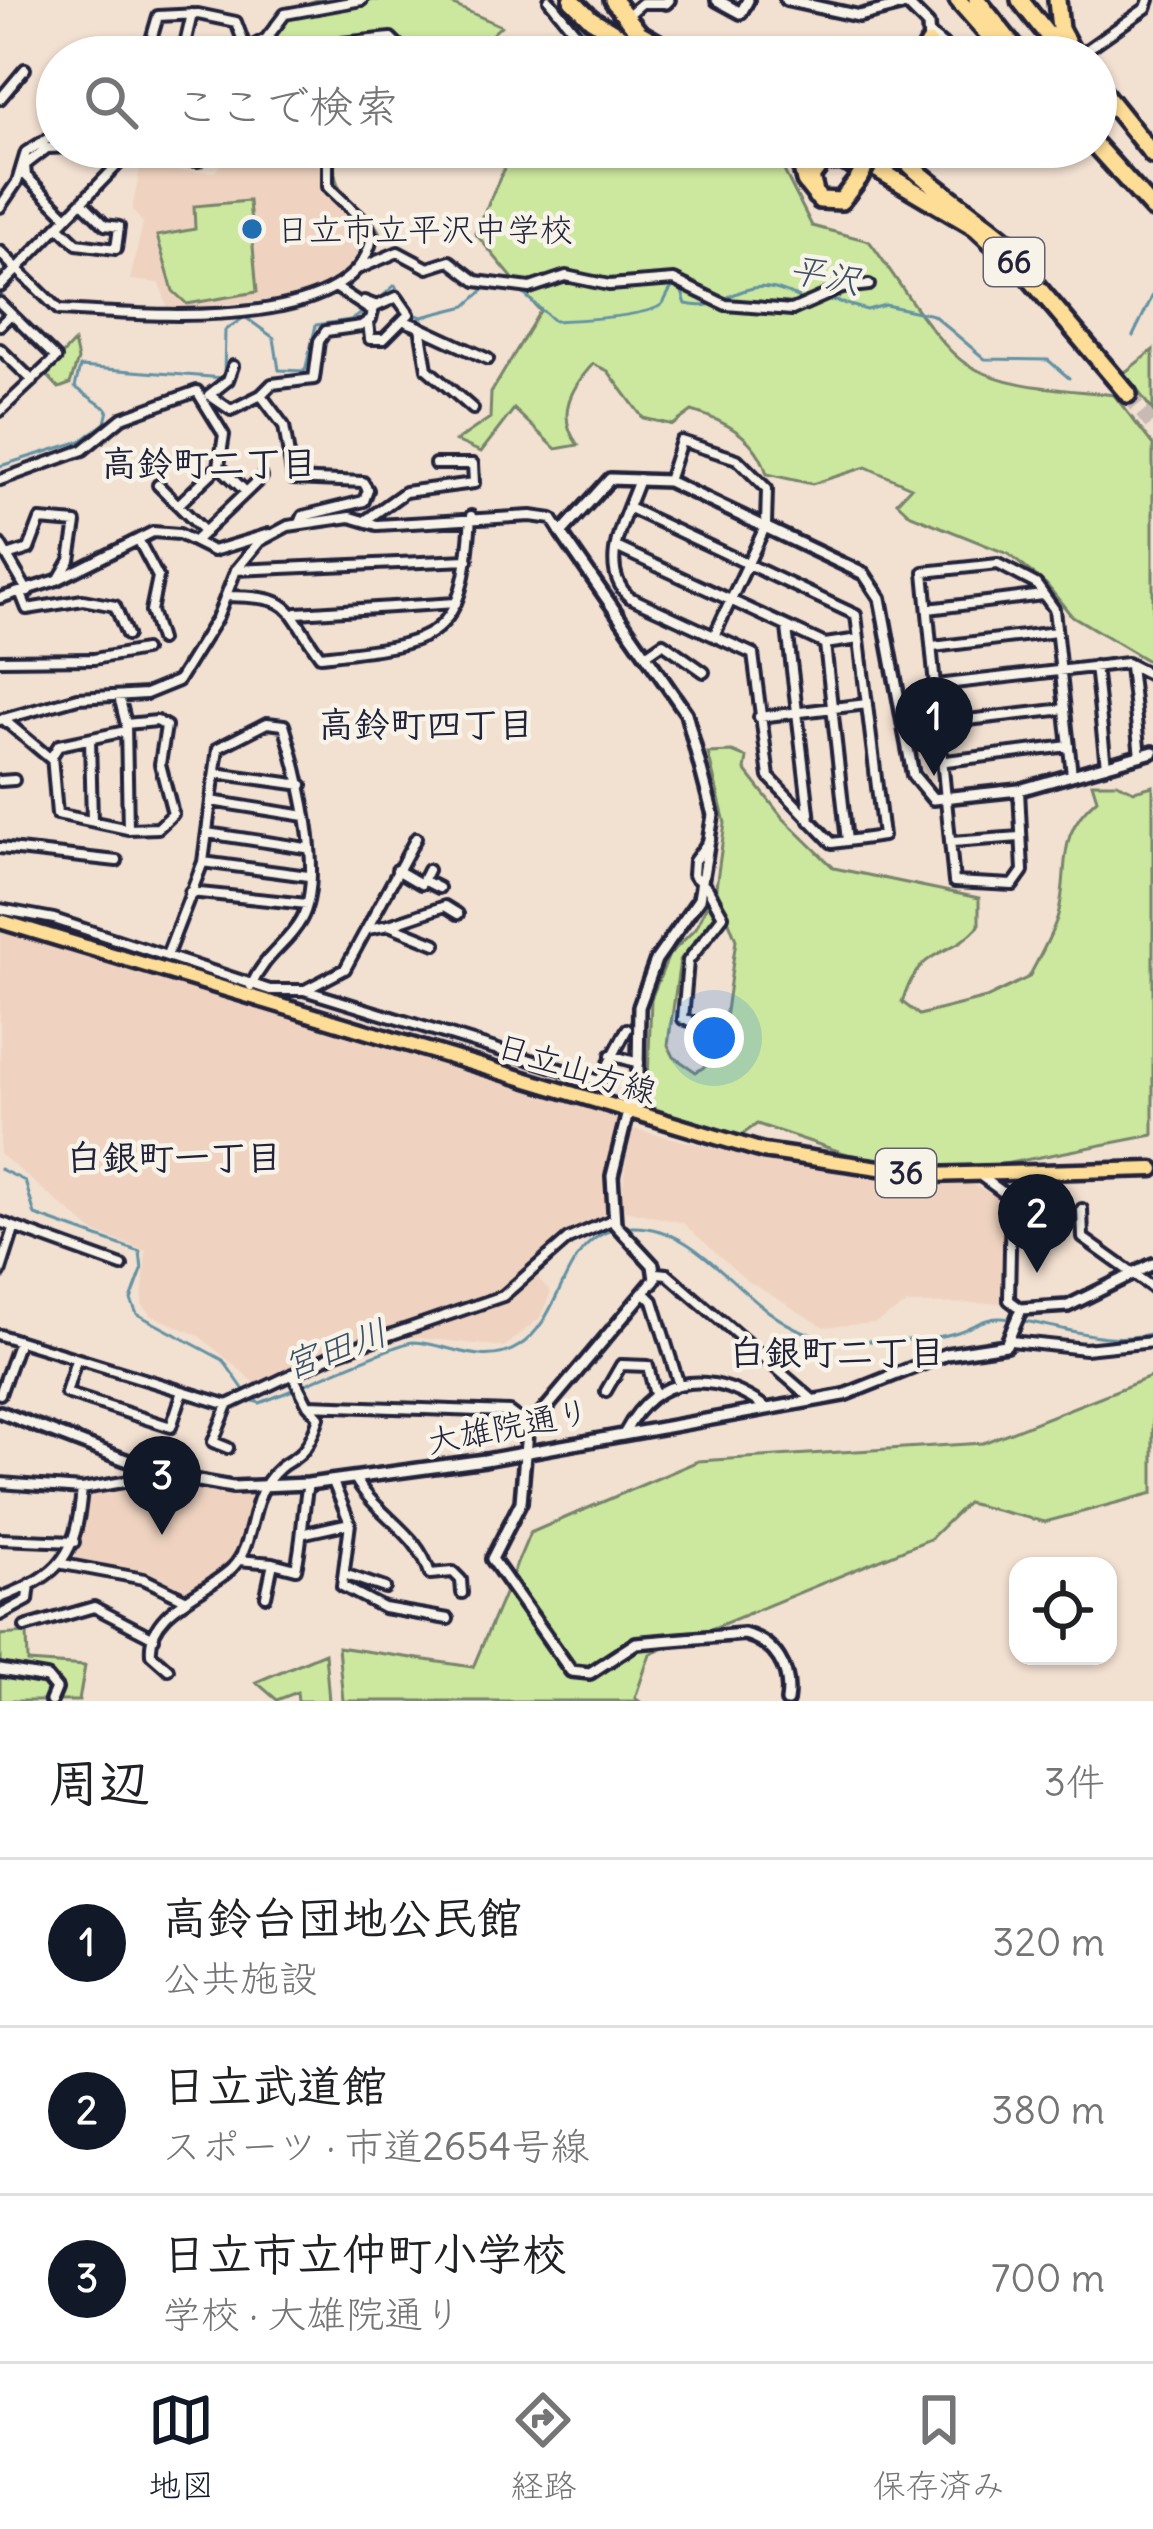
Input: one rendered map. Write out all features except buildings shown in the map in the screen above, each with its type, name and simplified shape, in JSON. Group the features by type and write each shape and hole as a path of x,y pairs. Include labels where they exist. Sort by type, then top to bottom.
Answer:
{"highway":[{"path":"572,0 590,19 619,36"},
{"path":"608,0 631,36"},
{"path":"608,0 644,36"},
{"path":"958,0 990,36"},
{"path":"977,0 1005,36"},
{"path":"1020,0 1055,36"},
{"path":"1057,0 1064,36"},
{"path":"1117,111 1153,157"},
{"path":"1117,117 1153,157"},
{"path":"801,168 816,196 830,203 841,201 865,168"},
{"path":"816,196 812,171 818,168"},
{"path":"857,168 937,200"},
{"name":"66","path":"879,168 937,200 1009,257 1128,394"},
{"path":"913,168 1011,245 1063,307 1080,337"},
{"path":"1116,168 1153,209"}],"main road":[{"name":"日立山方線","path":"0,921 250,989 739,1145 826,1163 982,1178 1153,1169"}],"street":[{"path":"269,35 285,14 362,0"},
{"path":"549,0 577,36"},
{"path":"716,0 741,13 748,0"},
{"path":"786,0 859,16 908,4 922,15 928,36"},
{"path":"1104,36 1146,8 1148,0"},
{"path":"628,15 642,3 667,2"},
{"path":"151,36 155,19 192,14 236,22 241,36"},
{"path":"187,36 192,14"},
{"path":"0,99 26,69"},
{"path":"0,207 17,182 26,152 36,146"},
{"path":"36,156 25,165 26,176 67,217"},
{"path":"0,286 115,168"},
{"path":"0,252 59,310 214,314 316,299 353,271 369,251 372,237 367,224 328,187 328,168"},
{"path":"58,226 77,244 116,249 119,227 105,225 82,202"},
{"path":"353,271 398,252 424,266 450,261 476,281 530,288 566,276 609,285 674,280 725,305 792,310 842,288 869,285"},
{"path":"334,287 370,308"},
{"path":"233,366 228,380 209,395 231,410 272,384 314,379 326,332 370,308 397,297 409,314 407,322 384,339 370,339 370,308"},
{"path":"0,303 56,358 2,404"},
{"path":"0,325 11,314"},
{"path":"407,322 488,359"},
{"path":"420,327 428,369 473,409"},
{"path":"0,349 33,381"},
{"path":"0,480 83,450 122,418 197,391 224,435 219,466 178,505"},
{"path":"261,395 284,426 293,479 349,479 363,482 368,490 364,501 303,516 300,524"},
{"path":"668,481 681,441 737,459 766,489 766,525 714,636"},
{"path":"364,521 405,492 474,483 473,464 435,464"},
{"path":"219,466 246,492"},
{"path":"195,541 262,477"},
{"path":"629,508 856,615 883,836 832,843 769,777 753,654 623,591 612,566 616,547 629,508 640,477"},
{"path":"561,532 602,484 640,477 668,481 851,565 877,590 913,776 926,795 950,800 1019,790 1153,752"},
{"path":"158,485 205,532"},
{"path":"226,596 273,597 294,614 320,656 422,640 442,627 457,603 468,560 471,515"},
{"path":"0,598 25,593 165,531 213,550 300,524 350,517 377,525 471,515 547,516 647,654 694,730 713,815 694,910 652,968 637,1015 639,1063 612,1176 617,1226 657,1273 667,1274 814,1401"},
{"path":"7,556 29,549 40,520 76,523 70,560 57,580"},
{"path":"2,719 78,698 146,694 178,681 236,570 270,533"},
{"path":"140,543 158,577 151,611 160,640"},
{"path":"0,544 25,593 27,609 82,600 115,606 127,635"},
{"path":"616,547 824,644 859,639"},
{"path":"236,570 468,560"},
{"path":"1019,790 1023,871 1012,885 954,882 950,800 925,572 992,563 1036,584 1044,594 1054,609 1072,775"},
{"path":"928,609 1044,594"},
{"path":"294,614 457,603"},
{"path":"787,626 810,822"},
{"path":"933,647 1056,632"},
{"path":"647,654 663,643 704,672"},
{"path":"824,644 847,841"},
{"path":"0,659 94,659 144,650"},
{"path":"937,685 1130,664 1153,676"},
{"path":"1130,664 1140,756"},
{"path":"1095,666 1106,766"},
{"path":"118,696 126,728 128,829"},
{"path":"759,718 867,704"},
{"path":"941,723 1065,709"},
{"path":"2,719 53,760"},
{"path":"157,721 166,726 160,764 173,814 158,828 128,829 57,814 53,760 59,745 90,739 157,721"},
{"path":"167,955 203,862 218,748 267,723 284,725 302,785 308,904 299,924 266,956 250,989"},
{"path":"90,739 92,821"},
{"path":"946,761 1069,746"},
{"path":"215,773 302,785"},
{"path":"0,781 14,780"},
{"path":"211,802 305,816"},
{"path":"207,833 306,848"},
{"path":"952,842 1021,837"},
{"path":"0,909 79,927 167,955 250,989 284,994 304,990 345,969 416,838"},
{"path":"0,848 117,861"},
{"path":"203,862 308,876"},
{"path":"397,870 421,884 425,875 439,888"},
{"path":"702,884 723,916 688,961 683,1018 715,1028"},
{"path":"190,892 308,904"},
{"path":"367,929 445,907 458,914"},
{"path":"389,925 436,944"},
{"path":"74,941 79,927"},
{"path":"304,990 598,1084 627,1029"},
{"path":"610,1054 639,1063"},
{"path":"982,1178 1011,1198 1009,1300 1019,1317 1011,1341 1084,1348 1153,1342"},
{"path":"1082,1209 1083,1238 1153,1288"},
{"path":"0,1222 122,1267"},
{"path":"0,1335 228,1405 337,1353 503,1296 568,1239 617,1226"},
{"path":"0,1273 14,1228"},
{"path":"1019,1317 1068,1306 1153,1264"},
{"path":"657,1273 529,1426 518,1512 494,1547 492,1559 563,1664 580,1675 626,1646 648,1640 750,1635 765,1642 782,1664 787,1701"},
{"path":"644,1292 653,1300 679,1385"},
{"name":"大雄院通り","path":"0,1410 165,1474 232,1487 308,1484 814,1401 868,1390 947,1354 1000,1347 1011,1341"},
{"path":"0,1410 0,1395 19,1342"},
{"path":"76,1360 66,1393 171,1427 182,1394"},
{"path":"606,1391 621,1365 634,1363 648,1366 654,1391"},
{"path":"168,1669 151,1654 154,1638 185,1599 239,1560 266,1484 302,1458 311,1441 319,1417 292,1374"},
{"path":"625,1432 654,1391 679,1385 729,1386 769,1410"},
{"path":"228,1405 213,1442 228,1448"},
{"path":"308,1405 509,1412 529,1426"},
{"path":"0,1483 82,1489 165,1474"},
{"path":"355,1478 364,1496 398,1520 425,1556 430,1574 453,1573 461,1580 462,1593"},
{"path":"333,1481 350,1523 343,1586 384,1608 448,1619"},
{"path":"239,1560 296,1569 305,1533 300,1502 308,1484"},
{"path":"0,1598 63,1564 74,1542 82,1489"},
{"path":"305,1533 350,1523"},
{"path":"0,1539 74,1542"},
{"path":"266,1595 273,1563"},
{"path":"63,1564 144,1579 185,1599"},
{"path":"344,1574 385,1588"},
{"path":"0,1615 28,1600 30,1584"},
{"path":"25,1627 94,1607 154,1638"},
{"path":"0,1670 47,1678 56,1688 51,1701"}],"shaded area":[{"name":"日立市立平沢中学校","path":"218,168 321,168 332,200 367,236 365,252 330,284 304,296 168,310 160,283 130,280 143,223 132,210 140,169 215,172"},
{"path":"0,930 616,1115 619,1122 606,1212 528,1266 551,1292 540,1318 504,1347 411,1337 406,1329 314,1354 259,1386 199,1336 151,1315 142,1304 146,1251 94,1232 0,1154"},
{"path":"630,1128 764,1160 892,1181 971,1184 1006,1200 1011,1234 1005,1303 907,1304 875,1323 824,1327 746,1280 683,1223 620,1209"},
{"path":"177,1483 250,1490 258,1499 226,1570 183,1593 137,1573 69,1559 82,1531 86,1493"}],"green space":[{"path":"317,0 442,0 501,26 490,36 260,36 289,9"},
{"path":"322,168 335,168 342,191 380,233 367,236 323,185"},
{"path":"504,168 783,168 812,226 869,241 929,326 968,365 1020,383 1114,395 1153,445 1153,664 1071,615 1046,584 1008,554 911,515 897,502 911,487 866,467 812,484 767,474 756,450 728,426 692,411 673,425 643,418 608,371 593,364 578,383 567,413 578,445 556,449 514,409 481,452 456,441 490,418 491,393 540,311 475,233"},
{"path":"249,201 257,292 187,304 173,291 157,236 195,229 194,206"},
{"path":"74,342 78,360 70,384 59,388 45,373"},
{"path":"1153,350 1153,411 1124,373"},
{"path":"732,752 747,758 745,770 782,817 834,868 979,898 979,926 927,961 910,983 902,1002 919,1015 986,998 1029,977 1058,915 1069,839 1097,799 1092,783 1117,783 1134,791 1153,786 1153,1135 979,1169 868,1161 757,1124 740,1136 647,1107 651,999 669,955 696,928 708,903 715,915 680,960 668,1045 674,1057 696,1072 714,1061 722,1040 736,940 716,887 725,823 708,753"},
{"path":"1153,1376 1153,1493 1045,1522 967,1503 930,1539 650,1654 635,1698 639,1701 343,1701 338,1647 473,1667 530,1533 698,1461 983,1443"},
{"path":"27,1633 28,1662 85,1666 79,1701 0,1701 0,1635"},
{"path":"325,1653 329,1701 298,1701 297,1692 277,1700 256,1682"}],"waterway":[{"name":"平沢","path":"376,302 395,285 400,295"},
{"name":"平沢","path":"411,313 422,317 466,306 487,287"},
{"name":"平沢","path":"519,290 554,321 645,312 663,303 673,287 681,289 686,304 696,306 756,287 804,300"},
{"path":"1133,336 1153,295"},
{"name":"平沢","path":"825,298 867,310 885,305 933,315 985,359 1048,360 1069,378"},
{"name":"平沢","path":"0,466 81,441 105,423 108,410 75,387 80,367 224,378 225,330 245,317 274,338 279,370 305,371 316,325 350,320 370,309"},
{"name":"宮田川","path":"0,1169 25,1181 35,1215 140,1252 142,1270 131,1300 137,1314 223,1360 251,1400 260,1403 295,1389"},
{"name":"宮田川","path":"304,1385 413,1342 479,1355 519,1346 547,1315 590,1242 608,1231 631,1227 679,1239 782,1321 820,1336 859,1341 924,1338 1001,1318 1096,1336 1153,1333"}],"tunnel":[{"path":"1128,394 1153,426"}],"place":[{"name":"日立市立平沢中学校","path":"252,229"},
{"name":"高鈴台団地公民館","path":"934,776"},
{"name":"日立武道館","path":"1037,1273"},
{"name":"日立市立仲町小学校","path":"162,1535"}],"district":[{"name":"高鈴町二丁目","path":"209,463"},
{"name":"高鈴町四丁目","path":"426,724"},
{"name":"白銀町一丁目","path":"174,1157"},
{"name":"白銀町二丁目","path":"837,1352"}]}
